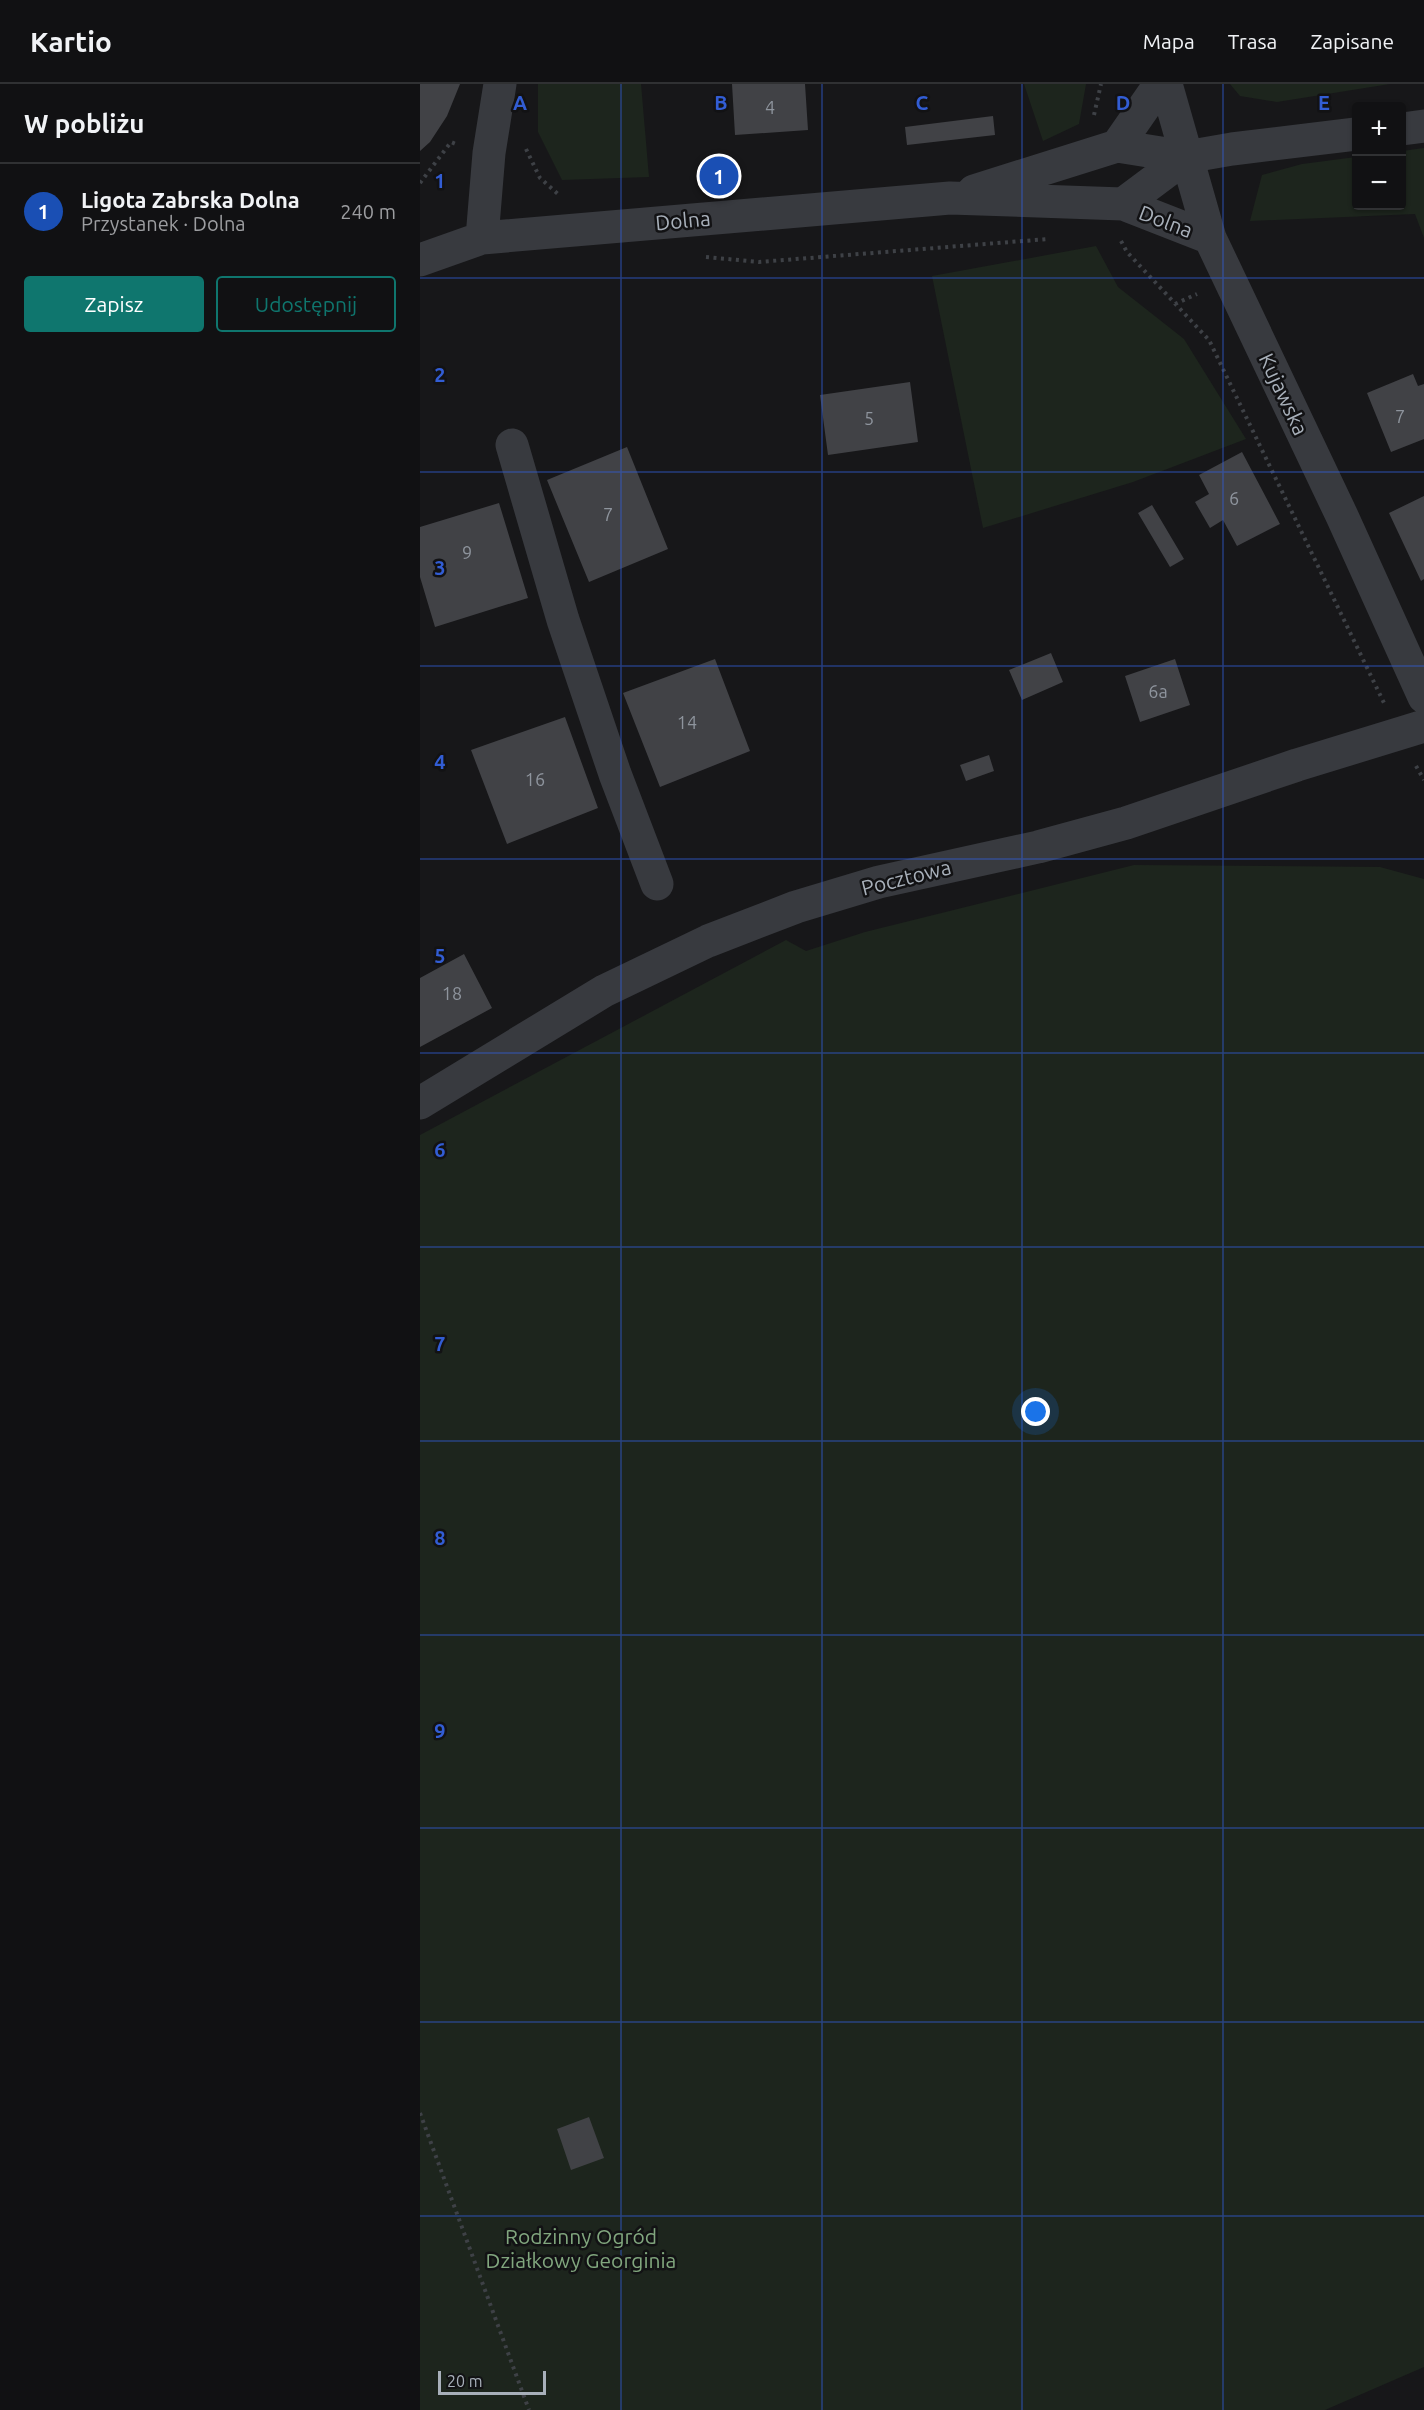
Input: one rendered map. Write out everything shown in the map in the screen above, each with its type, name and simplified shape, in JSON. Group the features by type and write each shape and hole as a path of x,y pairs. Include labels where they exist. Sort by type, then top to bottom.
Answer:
{"street":[{"path":"482,238 489,153 500,84"},
{"path":"1105,150 1160,84"},
{"name":"Kujawska","path":"1166,84 1210,238 1342,516 1424,697"},
{"path":"1406,128 1424,126"},
{"path":"1186,158 1241,148 1352,134"},
{"name":"Dolna","path":"950,198 1105,150 1186,158"},
{"name":"Dolna","path":"1115,204 1186,158"},
{"name":"Dolna","path":"420,260 482,238 950,198 1115,204 1210,238"},
{"path":"512,445 563,620 615,774 657,884"},
{"name":"Pocztowa","path":"420,1102 604,991 708,940 796,907 879,882 1038,847 1126,823 1297,765 1412,730"}],"path":[{"path":"1101,84 1093,120 1105,150"},
{"path":"1115,204 1113,224 1127,252 1209,340 1412,730 1424,780"},
{"path":"704,256 759,262 1059,238"},
{"path":"420,2114 529,2410"}],"green space":[{"path":"538,84 641,84 649,177 562,180 538,132"},
{"path":"1024,84 1086,84 1079,124 1043,141"},
{"path":"1230,84 1390,84 1277,102 1240,96"},
{"path":"1424,148 1424,238 1415,214 1250,221 1262,175 1302,164 1352,158 1352,210 1406,210 1406,150"},
{"path":"1096,246 1118,287 1184,339 1246,439 1133,482 983,528 932,276"},
{"name":"Rodzinny Ogród Działkowy Georginia","path":"1134,865 1380,867 1424,879 1424,2367 1325,2410 420,2410 420,1135 786,940 806,951 865,932"}],"building":[{"path":"420,84 460,84 447,116 430,142 420,151"},
{"path":"732,84 805,84 808,130 735,135"},
{"path":"993,116 995,135 907,145 905,127"},
{"path":"1413,374 1418,386 1424,384 1424,439 1391,452 1367,393"},
{"path":"910,382 918,442 828,455 820,395"},
{"path":"627,447 668,549 589,582 547,480"},
{"path":"1242,452 1280,524 1237,546 1223,520 1210,528 1195,502 1209,494 1199,475"},
{"path":"1424,496 1424,579 1421,581 1389,513"},
{"path":"499,503 528,598 435,627 420,577 420,527"},
{"path":"1152,505 1184,559 1170,567 1138,513"},
{"path":"1051,653 1063,682 1022,700 1009,670"},
{"path":"715,659 750,751 660,787 623,693"},
{"path":"1175,659 1190,705 1140,722 1125,676"},
{"path":"565,717 598,808 507,844 471,750"},
{"path":"989,755 994,771 966,781 960,765"},
{"path":"464,954 492,1008 420,1047 420,978"},
{"path":"589,2117 604,2158 571,2170 557,2129"}],"place":[{"name":"Ligota Zabrska Dolna","path":"719,176"}]}
